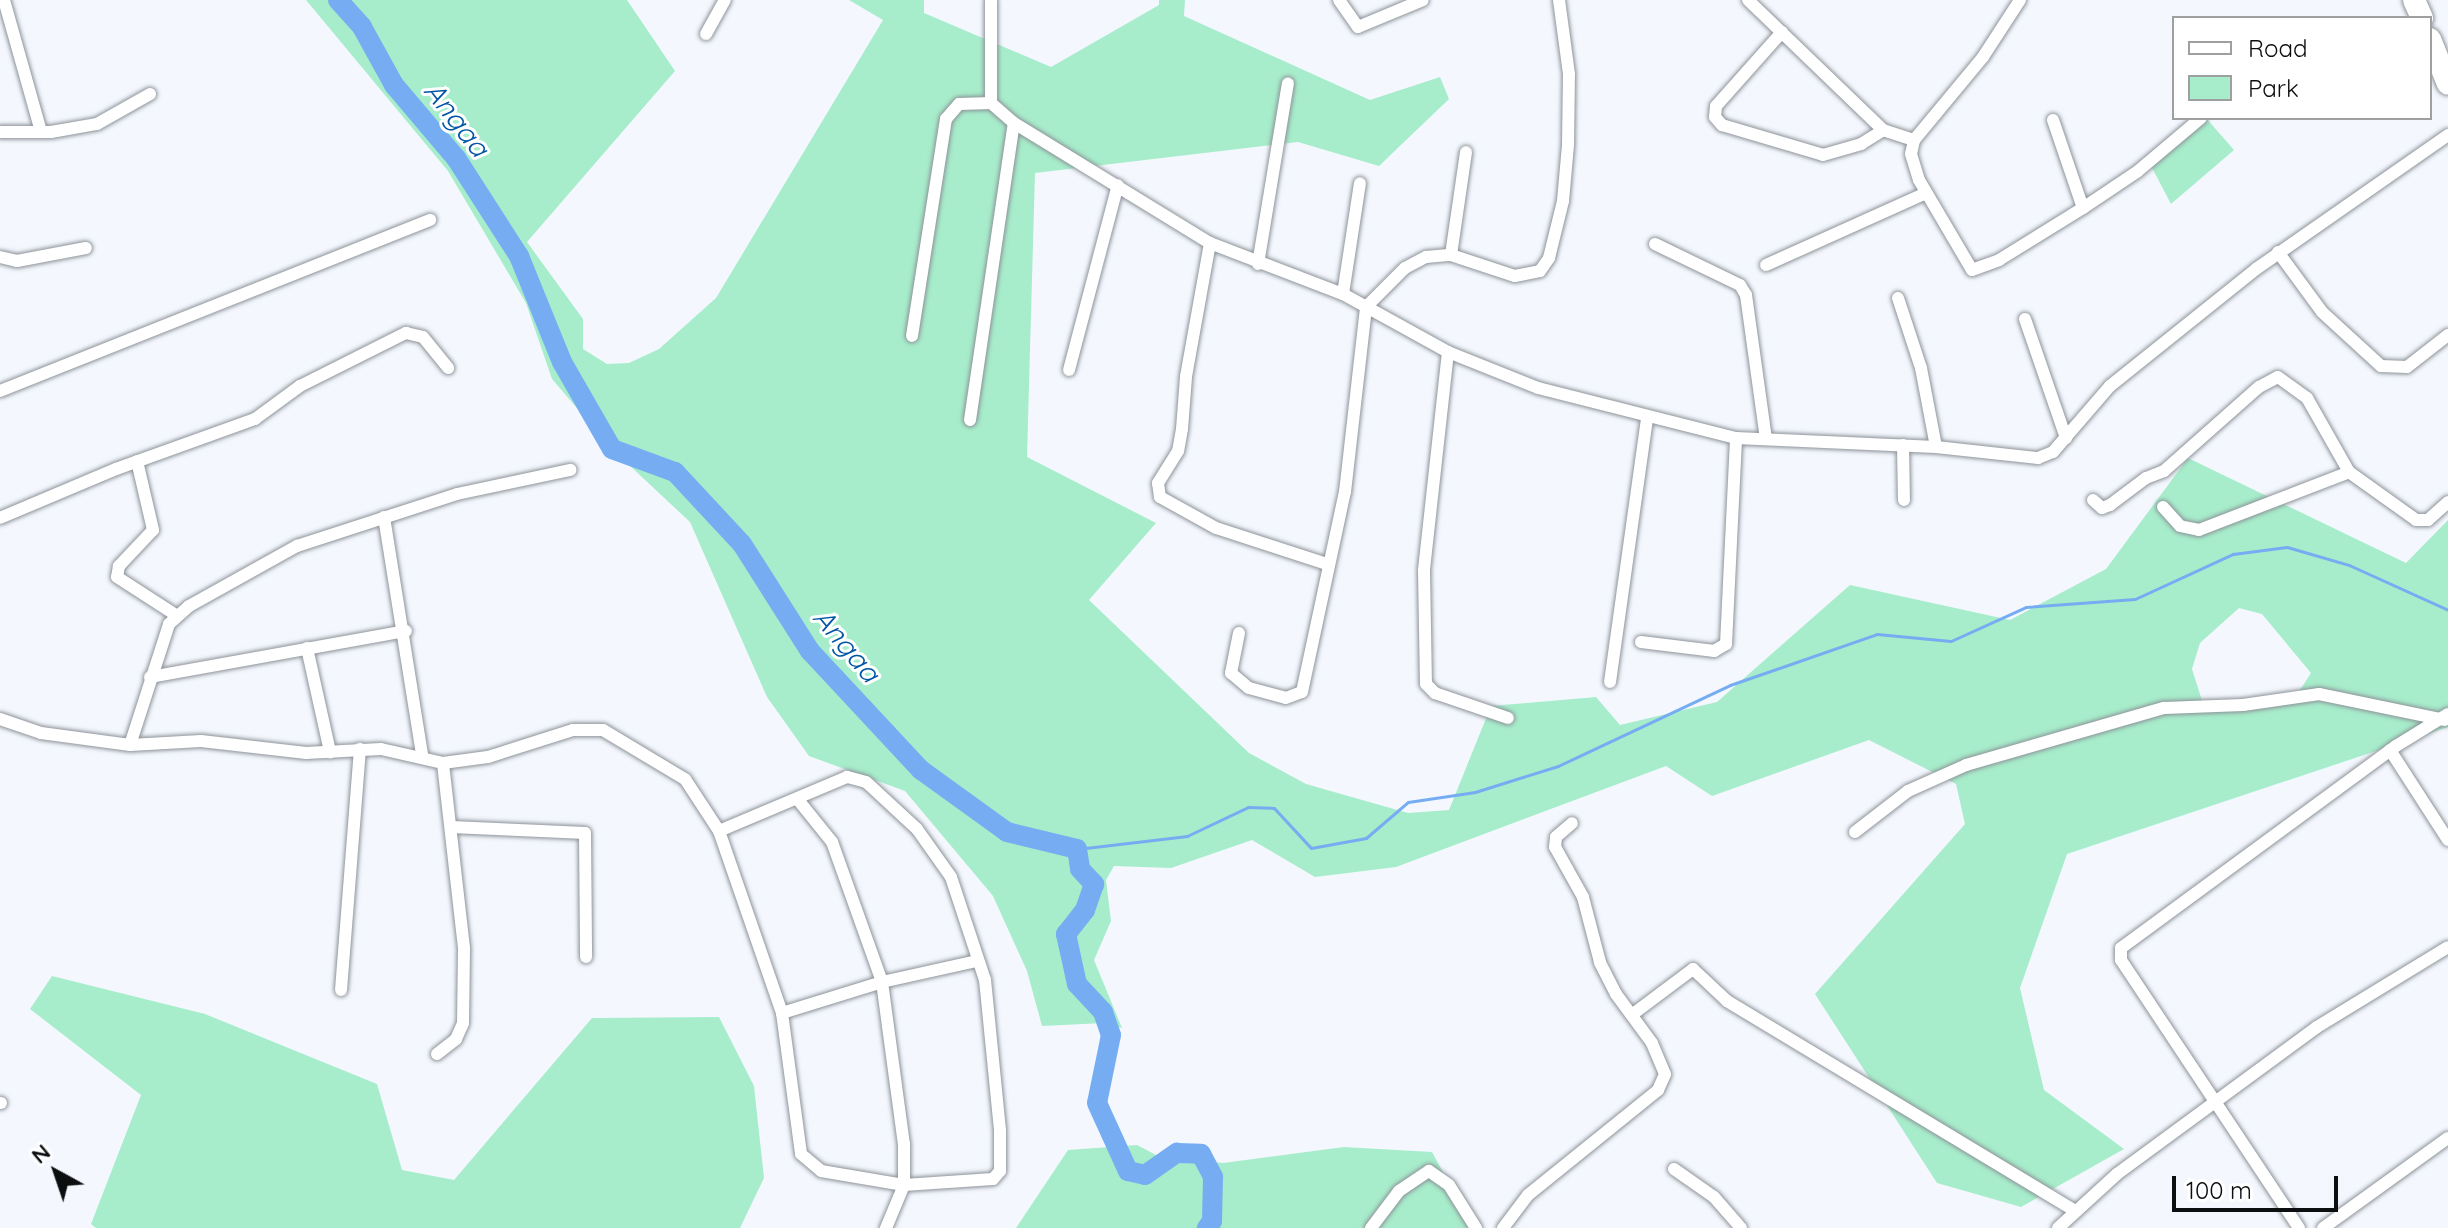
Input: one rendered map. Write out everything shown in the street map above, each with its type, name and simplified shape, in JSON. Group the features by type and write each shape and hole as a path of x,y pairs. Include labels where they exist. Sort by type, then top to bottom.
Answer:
{"highway":[{"path":"2432,44 2448,84"}],"street":[{"path":"4,0 41,132"},
{"path":"706,34 725,0"},
{"path":"991,0 991,103"},
{"path":"1339,0 1358,27 1423,0"},
{"path":"1239,633 1231,673 1249,688 1296,697 1309,677 1311,628 1345,492 1366,307 1405,268 1426,257 1451,255 1515,276 1540,271 1549,258 1563,201 1568,145 1569,74 1559,0"},
{"path":"1748,0 1883,130 1914,140"},
{"path":"2020,0 1983,57 1914,140 1911,154 1926,193 1972,270 1999,260 2083,208 2138,171 2199,120"},
{"path":"1782,32 1716,106 1715,117 1722,125 1823,155 1861,144 1883,130"},
{"path":"1258,264 1288,83"},
{"path":"0,132 41,132 97,124 150,94"},
{"path":"912,336 946,119 959,104 991,103 1014,123 1210,243 1258,264 1343,294 1448,352 1538,388 1736,438 1936,447 2020,460 2053,452 2110,386 2278,252 2448,135"},
{"path":"2053,120 2083,208"},
{"path":"970,420 1014,123"},
{"path":"1451,255 1466,152"},
{"path":"1343,294 1360,183"},
{"path":"1069,370 1118,185"},
{"path":"1766,265 1926,193"},
{"path":"0,391 430,220"},
{"path":"1210,243 1186,377 1178,451 1158,483 1160,497 1216,528 1327,564"},
{"path":"1655,244 1740,285 1746,295 1766,439"},
{"path":"0,257 17,261 86,248"},
{"path":"2278,252 2322,312 2381,366 2407,367 2448,335"},
{"path":"1898,298 1921,368 1936,447"},
{"path":"2025,319 2066,438"},
{"path":"0,518 137,461 255,419 300,386 406,333 423,337 448,368"},
{"path":"1448,352 1424,571 1426,684 1435,693 1508,718"},
{"path":"2093,500 2102,508 2110,505 2146,478 2164,471 2259,387 2278,377 2307,398 2349,472 2416,520 2428,520 2448,502"},
{"path":"1610,682 1647,418"},
{"path":"1641,642 1714,651 1726,644 1736,438"},
{"path":"1903,445 1904,500"},
{"path":"137,461 153,530 119,566 117,577 176,615"},
{"path":"130,745 150,677 176,615 297,546 457,494 570,470"},
{"path":"2163,507 2180,526 2199,530 2349,472"},
{"path":"384,517 406,631 422,755"},
{"path":"150,677 406,631"},
{"path":"307,648 330,752"},
{"path":"1855,832 1908,791 1966,765 2164,708 2243,705 2319,694 2445,718"},
{"path":"2299,1228 2121,960 2121,948 2390,750 2445,718"},
{"path":"0,719 41,733 130,745 201,741 330,752 360,749 422,755 443,763 488,757 573,730 603,730 685,779 719,831 782,1013 801,1154 821,1171 904,1185 976,1183 993,1179 1000,1171 985,980 951,877 917,829 866,782 847,777 799,801 719,831"},
{"path":"341,990 360,749"},
{"path":"2390,750 2448,840"},
{"path":"437,1054 456,1039 463,1023 464,948 443,763"},
{"path":"799,801 832,842 882,982 904,1144 904,1185 886,1228"},
{"path":"1503,1228 1528,1195 1658,1090 1665,1074 1633,1014 1611,983 1583,897 1555,847 1556,837 1572,823"},
{"path":"452,827 585,833 586,957"},
{"path":"2058,1228 2075,1211 2216,1101 2317,1027 2448,947"},
{"path":"782,1013 882,982 977,961"},
{"path":"1633,1014 1693,969 1727,1001 2075,1211"},
{"path":"2323,1228 2448,1138"},
{"path":"1674,1169 1699,1184 1741,1228"},
{"path":"1371,1228 1399,1191 1429,1171 1449,1185 1476,1228"}],"green space":[{"path":"306,0 627,0 675,71 527,242 583,319 583,349 607,364 629,363 659,349 716,298 883,20 849,0 924,0 924,13 1051,67 1159,5 1159,0 1185,0 1184,16 1370,100 1440,77 1449,99 1379,166 1298,142 1035,173 1027,457 1156,523 1089,600 1249,753 1306,784 1408,813 1449,810 1491,706 1596,697 1620,725 1717,702 1850,585 2010,620 2106,569 2188,458 2406,563 2448,520 2448,727 2067,854 2020,988 2044,1090 2124,1149 2021,1207 1937,1183 1815,994 1965,824 1956,784 1869,740 1712,796 1666,766 1396,867 1315,877 1252,840 1171,868 1114,866 1106,880 1111,921 1094,960 1122,1028 1104,1023 1042,1026 1027,971 993,896 905,791 809,756 767,697 690,522 612,449 552,379 526,303 448,171","holes":["2239,608 2262,614 2311,673 2291,704 2205,710 2192,669 2200,643"]},
{"path":"2204,120 2208,120 2234,150 2171,204 2150,164"},
{"path":"52,976 205,1014 377,1084 402,1170 454,1180 592,1018 719,1017 754,1086 764,1178 740,1228 96,1228 91,1224 141,1095 30,1009"},
{"path":"1137,1145 1158,1156 1223,1163 1344,1147 1432,1152 1471,1223 1467,1228 1016,1228 1068,1150"}],"waterway":[{"name":"Angaa","path":"338,0 362,27 394,85 456,158 519,256 562,362 612,449 675,472 742,544 810,651 921,770 1007,832 1077,849 1080,869 1094,884 1085,910 1066,934 1077,984 1103,1012 1111,1035 1097,1103 1128,1171 1145,1175 1177,1153 1201,1154 1213,1177 1212,1221 1207,1228"},
{"path":"1077,849 1187,836 1248,807 1274,808 1311,848 1366,838 1408,802 1475,792 1558,766 1730,685 1877,634 1951,641 2026,607 2135,599 2233,554 2287,547 2349,565 2448,610"}]}
